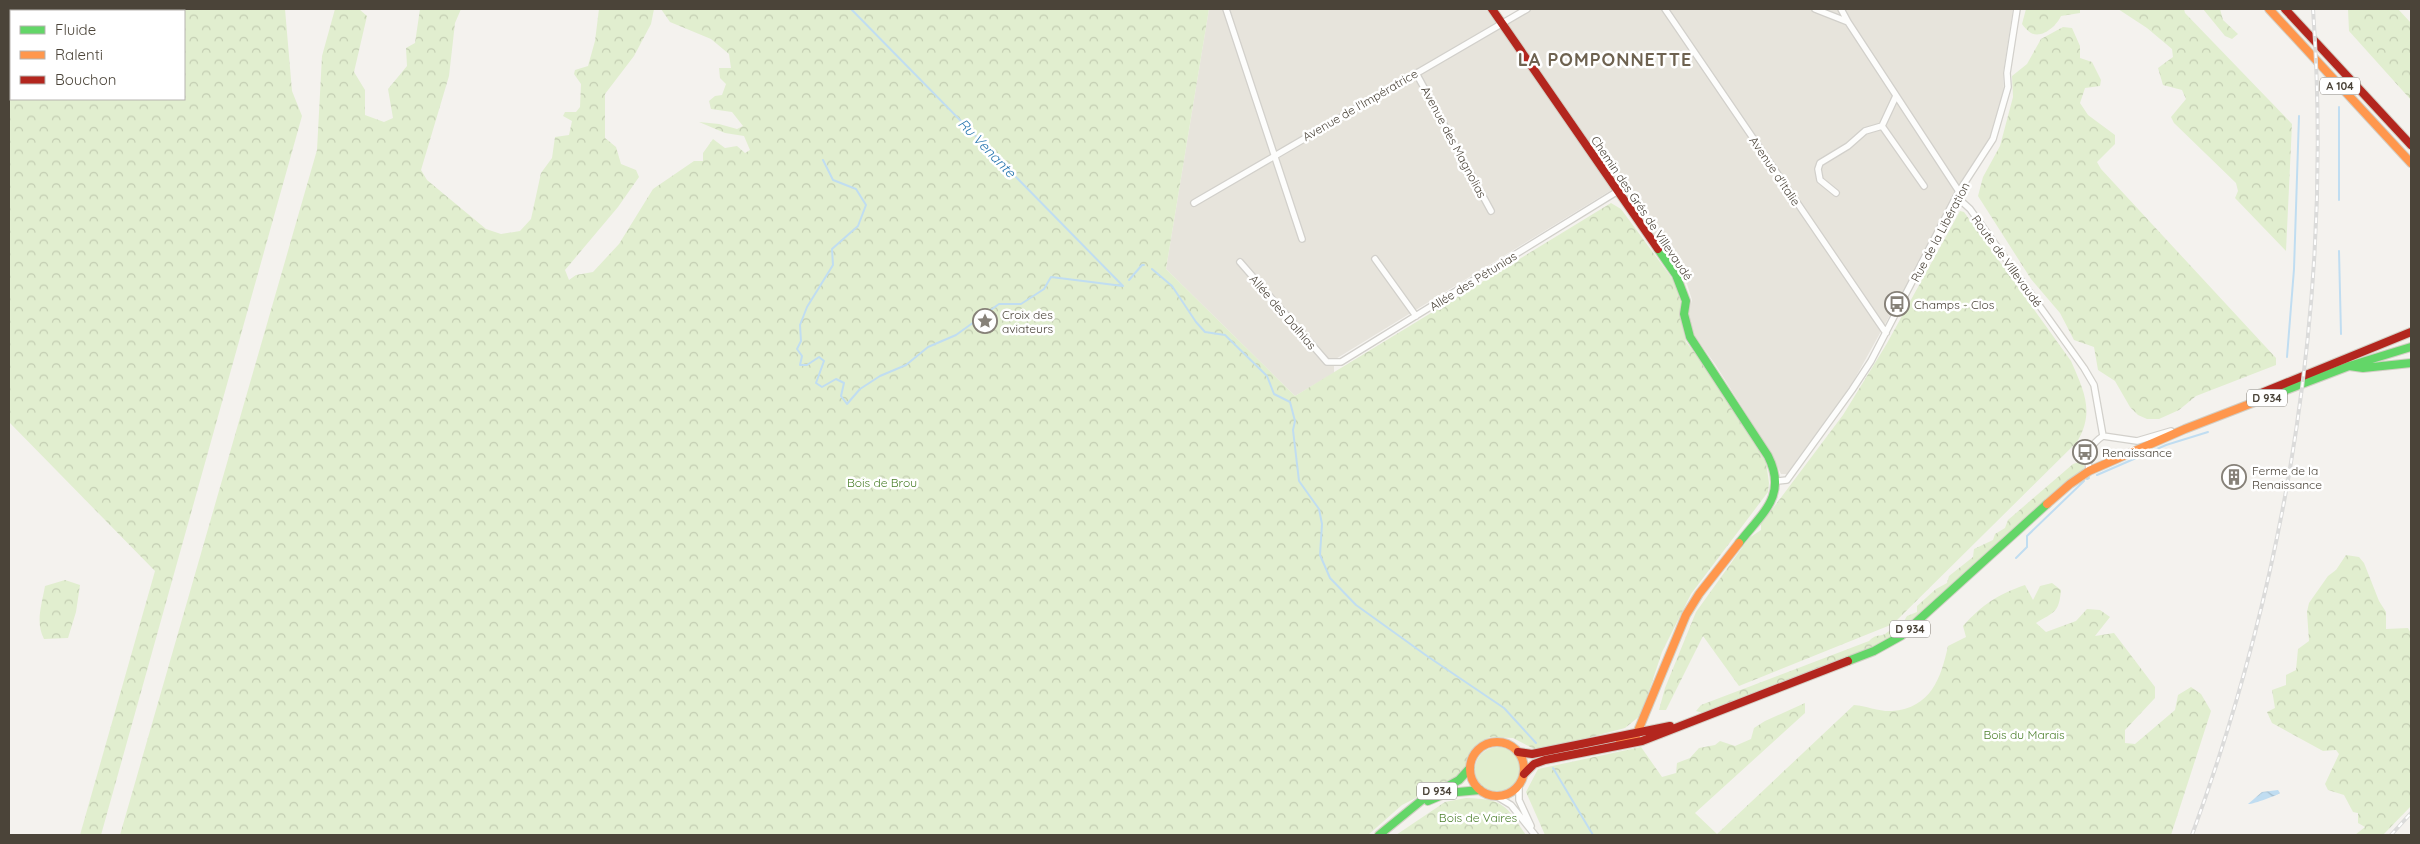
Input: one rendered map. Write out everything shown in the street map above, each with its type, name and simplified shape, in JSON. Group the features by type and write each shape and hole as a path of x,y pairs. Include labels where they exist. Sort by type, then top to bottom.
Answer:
{"main road":[{"name":"Chemin des Grés de Villevaudé","path":"1492,9 1676,275 1686,301 1684,314 1690,336 1768,456 1776,472 1777,481"},
{"name":"A 104","path":"2268,9 2411,163"},
{"name":"A 104","path":"2285,9 2411,145"},
{"name":"D 934","path":"1524,774 1534,764 1544,760 1642,741 1874,651 1901,636 2070,484 2099,464 2180,428 2411,332"},
{"path":"2349,366 2411,347"},
{"name":"D 934","path":"2089,471 2185,430 2349,366 2358,369 2384,363 2411,363"},
{"path":"1594,750 1635,738 1686,615 1699,594 1773,498 1777,481"},
{"name":"D 934","path":"1518,752 1532,754 1690,722"},
{"path":"1504,743 1518,752 1524,766 1524,774 1513,791 1496,796 1480,790 1474,783 1470,768 1473,757 1486,745 1504,743"},
{"name":"D 934","path":"1379,835 1429,796 1459,780 1470,768"},
{"name":"D 934","path":"1404,814 1447,794 1480,790"}],"street":[{"path":"1226,9 1302,240"},
{"name":"Avenue de l'Impératrice","path":"1194,203 1527,9"},
{"name":"Avenue d'Italie","path":"1664,9 1886,334"},
{"path":"1815,9 1848,22"},
{"name":"Route de Villevaudé","path":"1842,9 1848,22 1958,193 1960,199 1970,209 2090,378 2094,385 2103,436"},
{"name":"Rue de la Libération","path":"1777,481 1787,480 1852,390 1886,334 1958,193 1993,140 2008,87 2007,73 2017,9"},
{"name":"Avenue des Magnolias","path":"1416,73 1491,211"},
{"path":"1836,193 1820,180 1818,169 1820,163 1848,146 1865,131 1882,126 1896,96"},
{"path":"1882,126 1924,186"},
{"name":"Allée des Pétunias","path":"1327,362 1341,362 1618,192"},
{"path":"1375,259 1416,316"},
{"name":"Allée des Dalhias","path":"1240,262 1327,362"},
{"path":"2089,471 2089,452 2095,442 2103,436 2137,442 2180,428"},
{"path":"1519,784 1519,800 1535,835"},
{"path":"1496,796 1511,805 1535,835"}],"shaded area":[{"path":"1209,9 1492,9 1502,23 1527,9 2013,9 2003,74 2004,93 1993,140 1952,203 1848,391 1789,474 1781,474 1769,450 1715,364 1694,335 1688,315 1692,300 1687,284 1618,186 1334,360 1334,373 1295,396 1166,269"}],"green space":[{"path":"9,9 285,9 292,91 302,116 101,835 80,835 155,571 9,422"},
{"name":"Bois de Brou","path":"335,9 359,9 367,16 354,72 365,90 365,115 384,122 393,118 388,89 407,66 406,48 415,43 420,9 461,9 455,23 449,76 421,170 427,180 486,229 501,234 520,231 531,219 541,173 552,158 555,137 569,135 572,121 563,116 565,112 576,112 580,107 581,84 574,74 575,70 588,66 595,41 599,9 654,9 651,24 634,56 605,94 605,138 616,147 621,164 636,170 639,177 618,207 565,270 569,280 576,275 593,272 619,244 653,189 694,161 703,161 703,153 713,139 725,148 737,146 745,153 750,150 744,136 725,133 699,122 719,124 737,129 743,126 732,112 711,109 709,101 715,96 722,95 726,84 720,78 719,68 731,68 729,54 711,39 670,22 661,9 1209,9 1166,269 1295,396 1611,203 1621,209 1674,281 1681,298 1680,316 1686,342 1708,369 1766,462 1769,483 1768,492 1691,594 1662,652 1641,715 1625,728 1538,751 1513,738 1490,737 1478,744 1461,775 1402,805 1368,835 120,835 317,150 322,56"},
{"path":"2026,9 2080,9 2080,13 2061,16 2045,33 2036,34 2030,32 2022,24"},
{"path":"2118,9 2184,9 2185,13 2292,124 2286,251 2235,198 2238,191 2236,183 2174,123 2171,117 2186,99 2182,90 2163,85 2158,68 2173,57 2172,49 2147,28"},
{"path":"2203,9 2220,9 2223,20 2238,34 2232,39 2225,36"},
{"path":"2348,9 2398,9 2411,23 2411,100 2349,31"},
{"path":"2063,27 2072,28 2080,46 2080,58 2092,62 2101,80 2100,86 2085,88 2080,103 2088,115 2115,135 2115,144 2097,162 2101,169 2276,358 2276,365 2196,396 2179,410 2159,419 2147,419 2138,415 2130,407 2115,381 2098,370 2094,347 2074,340 2060,313 2031,279 1978,196 1983,177 2000,146 2013,97 2012,76 2027,64 2041,39"},
{"path":"1960,211 1964,212 2071,361 2086,402 2085,421 2077,442 1893,624 1739,686 1703,636 1666,710 1659,710 1665,688 1696,612 1749,538 1761,530 1761,524 1843,415 1886,345"},
{"path":"2082,461 2085,465 2083,471 1909,625 1874,648 1703,713 1696,711 1701,705 1869,641 1875,636 1885,634 1901,626 1907,616 1917,612 1917,606 1936,589 1947,583 1949,576 1973,557 1974,549 1993,540 1995,534 2005,528 2008,520 2073,464"},
{"path":"2346,555 2359,557 2364,563 2379,601 2386,612 2386,629 2408,628 2411,633 2411,806 2383,835 2355,835 2365,827 2358,823 2358,813 2353,812 2344,795 2328,790 2325,784 2339,754 2336,750 2323,751 2272,723 2267,712 2275,708 2272,690 2286,685 2286,675 2296,670 2298,649 2309,641 2307,612 2309,603"},
{"path":"65,580 80,585 76,612 68,638 44,639 41,633 40,620 45,586"},
{"name":"Bois du Marais","path":"2052,583 2061,590 2057,608 2036,623 2046,632 2076,621 2087,609 2100,610 2110,617 2095,636 2114,633 2155,687 2155,698 2125,730 2125,743 2135,744 2175,710 2178,695 2191,687 2201,694 2211,711 2171,835 1545,835 1526,792 1538,769 1641,747 1662,777 1676,773 1677,763 1690,758 1699,748 1715,745 1720,741 1735,746 1751,739 1754,728 1765,721 1805,703 1805,713 1695,813 1717,834 1854,705 1892,711 1905,709 1925,698 1942,669 1948,646 1966,637 1963,626 1984,606 1998,597 2025,585 2033,600 2040,586"},
{"path":"1498,747 1511,751 1517,757 1521,770 1517,783 1511,789 1498,793 1485,789 1479,783 1475,770 1479,757 1485,751"},
{"name":"Bois de Vaires","path":"1466,798 1497,802 1508,810 1526,835 1396,835 1445,802"}],"water":[{"path":"2278,790 2280,793 2278,794 2248,804 2262,792"}],"waterway":[{"name":"Ru Venante","path":"851,9 1123,286"},
{"path":"2339,107 2339,200"},
{"path":"2287,357 2294,269 2299,116"},
{"path":"823,160 833,180 856,189 866,205 858,226 832,249 833,265 807,307 800,325 801,341 797,349 802,356 800,365 807,365 819,357 824,361 816,383 822,387 836,379 844,383 841,396 847,404 860,389 880,376 906,365 928,347 956,335 999,304 1021,304 1044,289 1051,277 1123,286"},
{"path":"2339,251 2341,334"},
{"path":"1129,280 1144,265"},
{"path":"1152,269 1172,286 1205,332 1225,335 1267,376 1274,394 1290,402 1295,421 1293,430 1299,481 1319,509 1322,524 1320,555 1330,578 1356,605 1504,708 1536,743"},
{"path":"2097,475 2166,445 2208,432"},
{"path":"2016,558 2027,547 2027,536 2084,481"},
{"path":"1553,768 1593,835"}],"railway":[{"path":"2192,835 2226,735 2255,634 2278,532 2296,428 2309,324 2316,219 2318,114 2313,9"},
{"path":"2391,835 2411,813"}],"traffic: fast":[{"path":"1658,249 1676,275 1686,301 1684,314 1690,337 1768,456 1773,470 1775,482 1774,493 1770,503 1739,543"},
{"path":"2349,366 2411,347"},
{"path":"2260,400 2349,366 2363,368 2411,363"},
{"path":"1848,661 1874,651 1901,636 2047,504"},
{"path":"1379,835 1422,800 1459,780 1470,768"},
{"path":"1428,801 1447,793 1480,790"}],"traffic: slow":[{"path":"2269,9 2411,163"},
{"path":"2047,504 2070,484 2089,471 2185,429 2260,400"},
{"path":"1620,741 1635,738 1686,615 1699,594 1739,543"},
{"path":"1497,742 1516,750 1524,769 1516,788 1497,796 1478,788 1470,769 1478,750 1497,742"}],"traffic: jam":[{"path":"1492,9 1658,249"},
{"path":"2285,9 2411,145"},
{"path":"2254,396 2411,332"},
{"path":"1524,774 1534,764 1545,760 1642,741 1848,661"},
{"path":"1518,752 1532,754 1670,726"}],"place":[{"name":"Champs - Clos","path":"1897,304"},
{"name":"Croix des aviateurs","path":"985,321"},
{"name":"Renaissance","path":"2085,452"},
{"name":"Ferme de la Renaissance","path":"2234,477"}],"district":[{"name":"LA POMPONNETTE","path":"1605,59"}]}
